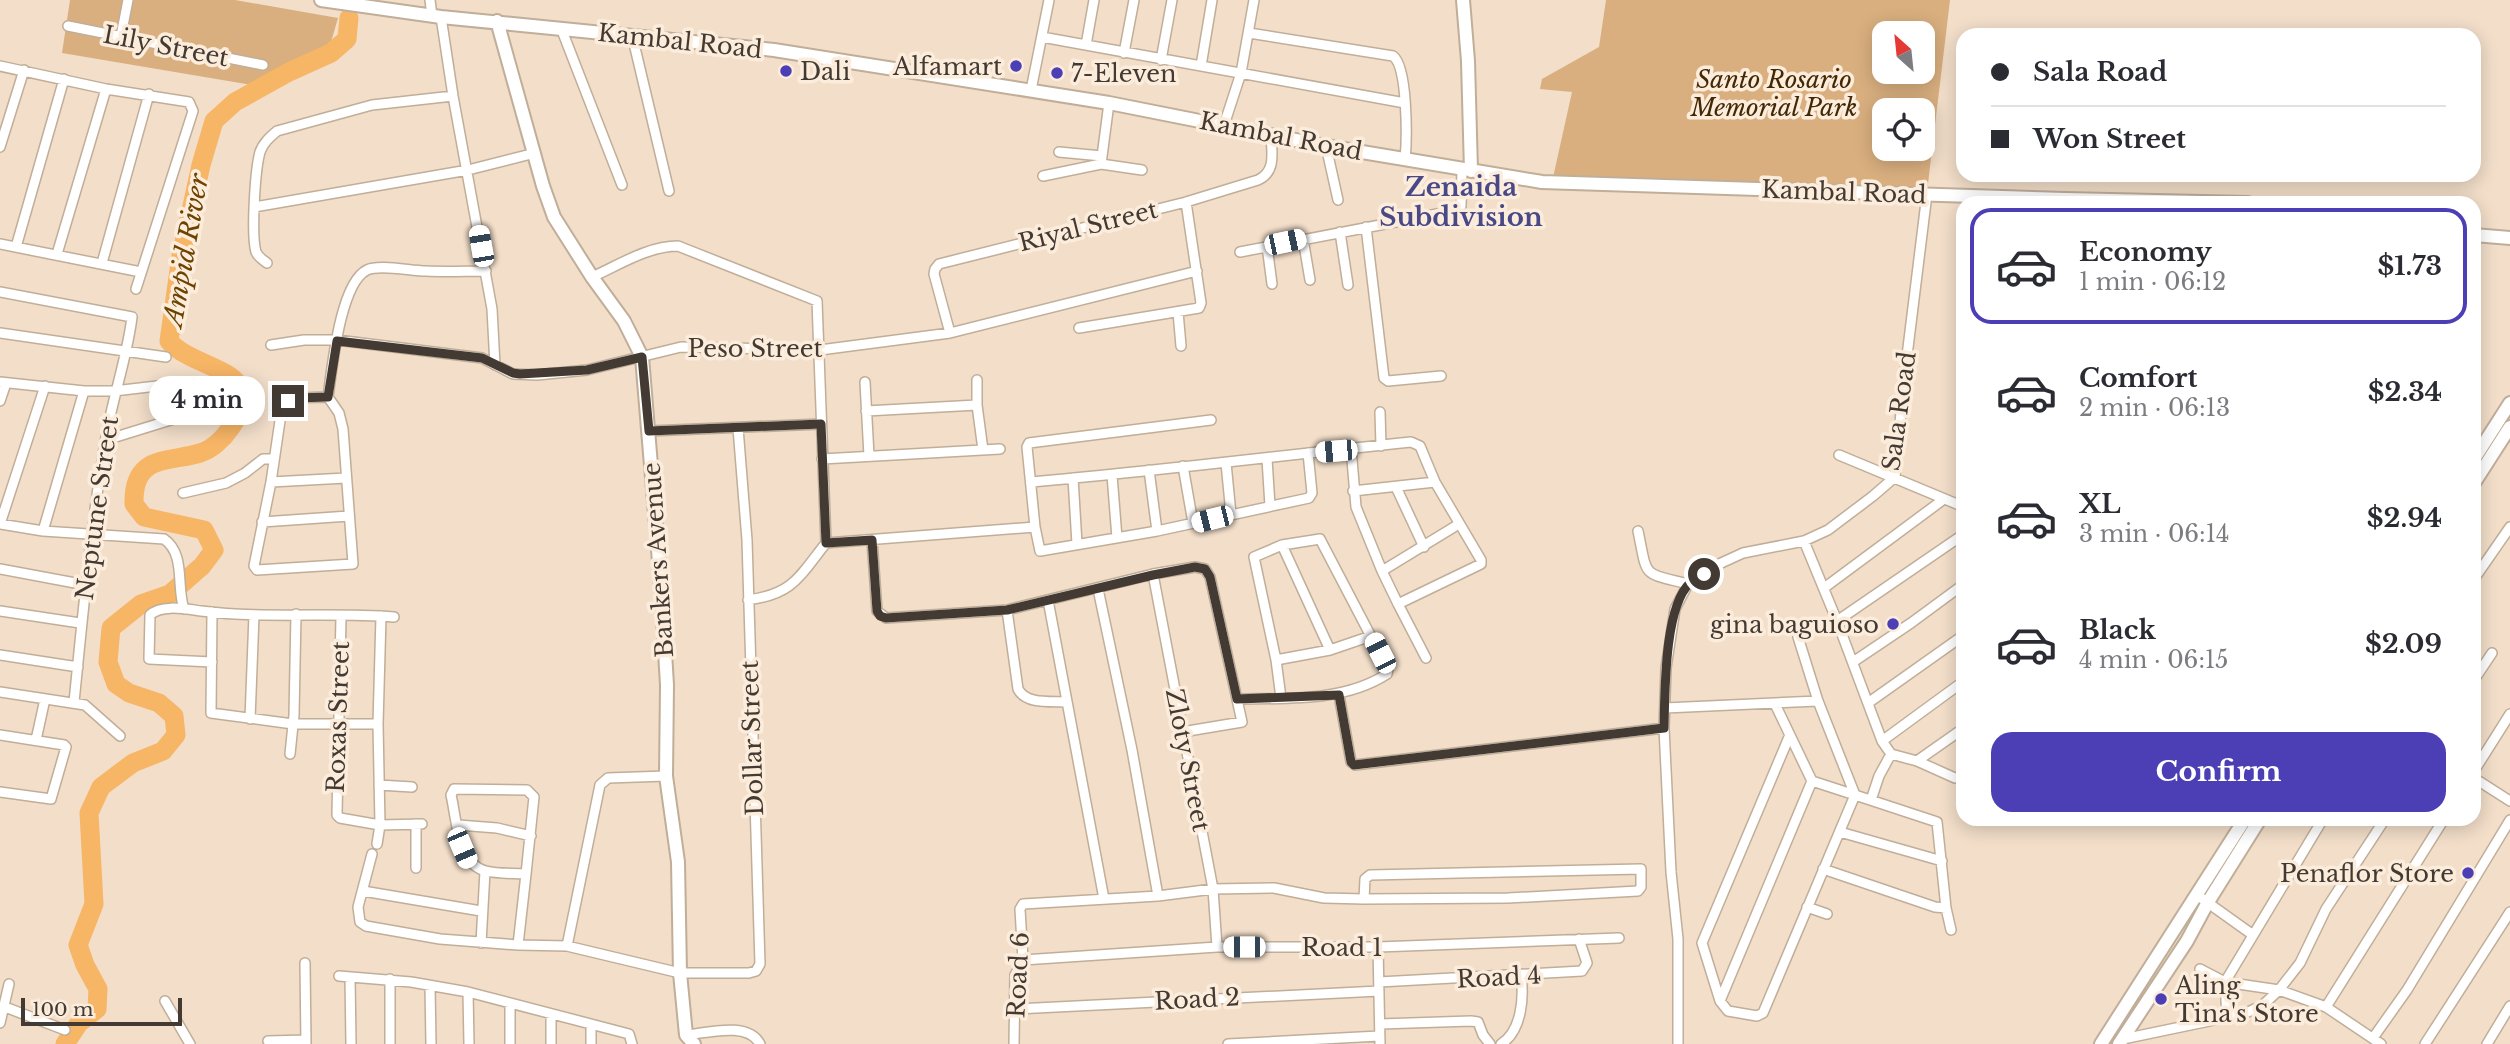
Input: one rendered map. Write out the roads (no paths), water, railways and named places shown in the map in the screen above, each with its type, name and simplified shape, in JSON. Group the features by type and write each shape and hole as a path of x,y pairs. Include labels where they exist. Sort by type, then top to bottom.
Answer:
{"main road":[{"name":"Kambal Road","path":"321,0 436,17 774,50 1109,103 1271,136 1542,182 1998,196"},
{"path":"1463,0 1468,61 1467,170"},
{"name":"Bankers Avenue","path":"497,22 554,217 624,321 642,357 667,685 666,776 678,862 680,974 690,1039"},
{"path":"2481,236 2510,238"},
{"path":"2481,448 2510,404"},
{"path":"2481,472 2510,427"},
{"path":"2121,1041 2188,942 2202,898 2241,826"},
{"path":"2101,1044 2255,826"}],"street":[{"path":"121,36 128,0"},
{"path":"430,0 444,37 486,271 492,309 495,365"},
{"path":"1031,90 1049,0"},
{"path":"1086,45 1094,0"},
{"path":"1124,53 1134,0"},
{"path":"1161,60 1172,0"},
{"path":"1201,66 1212,0"},
{"path":"1224,125 1241,74 1254,0"},
{"name":"Lily Street","path":"68,26 263,65"},
{"path":"561,28 622,185"},
{"path":"1249,33 1393,56 1401,65 1407,141 1405,160"},
{"path":"632,35 670,191"},
{"path":"1042,37 1405,103"},
{"path":"0,66 106,89 189,102 193,111 136,289"},
{"path":"0,147 24,70"},
{"path":"16,247 64,79"},
{"path":"57,254 106,89"},
{"path":"102,263 149,94"},
{"path":"267,263 256,251 254,208 260,153 265,141 276,131 372,105 453,96"},
{"path":"1102,160 1109,103"},
{"name":"Riyal Street","path":"950,333 934,274 939,264 1186,202 1265,176 1272,163 1271,136"},
{"path":"1326,146 1338,200"},
{"path":"1059,152 1142,170"},
{"path":"254,208 468,170 535,153"},
{"path":"1043,176 1102,160"},
{"path":"1240,252 1458,210 1467,170"},
{"name":"Sala Road","path":"1688,584 1719,564 1743,553 1804,541 1828,530 1895,477 1927,194"},
{"path":"1079,328 1199,307 1201,303 1186,202"},
{"path":"1366,227 1384,377 1388,381 1441,376"},
{"path":"1340,232 1348,285"},
{"path":"1303,239 1310,279"},
{"path":"0,244 141,272"},
{"path":"592,277 651,250 678,246 815,300 820,350 826,543 789,587 770,597 748,600"},
{"path":"1267,246 1272,284"},
{"path":"328,397 296,398 282,407 271,482 254,566 257,570 350,565 354,560 343,429 339,413 328,397 337,341 349,292 360,275 369,268 486,271"},
{"name":"Peso Street","path":"271,345 304,340 337,341 482,358 513,373 537,375 587,370 681,347 820,350 950,333 1197,271"},
{"name":"Neptune Street","path":"0,292 132,316 127,351 114,391 106,440 80,623 74,702"},
{"path":"1178,312 1181,346"},
{"path":"0,333 166,357"},
{"path":"976,380 984,450"},
{"path":"0,401 3,382 84,391 114,391 183,383 200,392"},
{"path":"865,382 869,456"},
{"path":"45,386 0,524 43,531 164,539 172,546 179,568 184,608"},
{"path":"43,531 84,391"},
{"path":"866,411 977,405"},
{"path":"1380,412 1381,446"},
{"path":"106,440 190,414"},
{"path":"1211,419 1029,443 1027,447 1035,527 1040,551 1157,531 1311,497 1308,453"},
{"path":"649,431 821,424"},
{"name":"Dollar Street","path":"680,974 749,973 756,971 760,964 747,540 738,428"},
{"path":"1032,482 1411,442 1420,446 1435,482 1482,560 1481,564 1398,604"},
{"path":"822,459 1000,449"},
{"path":"1350,449 1356,507 1382,570 1426,658"},
{"path":"1839,455 1956,504"},
{"path":"183,493 226,483 263,459 274,459"},
{"path":"1267,459 1270,506"},
{"path":"1226,463 1231,513"},
{"path":"1183,466 1193,523"},
{"path":"1149,470 1157,531"},
{"path":"1112,475 1117,538"},
{"path":"271,482 346,478"},
{"path":"1073,478 1077,544"},
{"path":"1353,491 1435,482"},
{"path":"1396,487 1424,547"},
{"path":"1824,588 1944,499"},
{"path":"262,522 349,516"},
{"path":"1382,570 1459,524"},
{"path":"826,543 1035,527"},
{"path":"2481,569 2510,527"},
{"path":"1638,531 1647,569 1658,578 1688,584 1675,609 1667,668 1664,728 1671,872 1678,939 1678,1044"},
{"path":"1837,621 1956,539"},
{"path":"872,540 877,611 880,616 886,618 1007,610 1153,575 1195,567 1205,569 1210,577 1241,723 1182,732"},
{"path":"1237,699 1281,698 1339,695 1387,674 1388,669 1322,540 1282,545 1253,559 1276,660 1281,698"},
{"path":"1804,541 1882,741 1891,754 1917,761 1956,778"},
{"path":"1282,545 1330,650"},
{"path":"0,569 86,585"},
{"name":"Zloty Street","path":"1153,575 1213,889 1217,947"},
{"path":"1098,589 1132,750 1158,896"},
{"path":"1853,662 1912,623 1956,589"},
{"path":"1048,600 1104,899 1213,889 1274,888 1324,898 1364,899 1508,898 1638,891 1641,887 1641,869 1370,874 1365,879 1364,899"},
{"path":"212,662 149,659 149,615 160,610 184,608 254,615 394,617"},
{"path":"1007,610 1018,689 1022,696 1029,700 1067,702"},
{"path":"0,611 80,623"},
{"path":"212,612 211,712 293,724 378,724"},
{"path":"290,754 296,614"},
{"path":"250,719 254,615"},
{"name":"Roxas Street","path":"341,616 337,815 340,818 380,825"},
{"path":"377,844 380,825 378,724 381,616"},
{"path":"1276,660 1330,650 1371,636"},
{"path":"1789,737 1702,943 1720,1001 1728,1011 1757,1016 1763,1013 1855,795 1818,701 1798,637"},
{"path":"1868,703 1956,641"},
{"path":"2481,670 2492,653"},
{"path":"0,655 78,667"},
{"path":"1882,741 1956,687"},
{"path":"0,692 74,702 93,710 120,736"},
{"path":"1339,695 1351,762 1354,765 1664,728"},
{"path":"36,740 44,699"},
{"path":"1665,708 1818,701"},
{"path":"1775,704 1812,781 1937,822 1946,908 1951,930"},
{"path":"2481,760 2510,714"},
{"path":"1917,761 1956,734"},
{"path":"0,735 66,746 51,799 0,792"},
{"path":"1871,800 1891,754"},
{"path":"567,946 600,785 608,778 666,776"},
{"path":"1720,1001 1812,781"},
{"path":"2481,782 2510,801"},
{"path":"379,785 412,787"},
{"path":"518,945 531,836 534,797 527,790 454,789 451,795 462,848 468,862 485,871 526,874"},
{"path":"2200,969 2225,982 2279,990 2326,1007 2377,1041 2510,820"},
{"path":"380,825 419,824 416,868"},
{"path":"458,825 498,828 531,836"},
{"path":"2227,1017 2225,982 2318,826"},
{"path":"2121,1041 2227,1017 2263,1005 2300,963 2326,909 2380,826"},
{"path":"2326,1007 2440,826"},
{"path":"1840,832 1942,861"},
{"path":"372,854 358,915 360,922 366,926 440,939 567,946 680,974"},
{"path":"1824,869 1935,907 1946,908"},
{"path":"481,943 485,871"},
{"path":"362,891 481,911"},
{"path":"2202,898 2253,935"},
{"name":"Road 6","path":"1014,1044 1015,975 1023,960 1020,907 1023,904 1104,899"},
{"path":"1807,907 1827,914"},
{"path":"2425,1044 2510,912"},
{"name":"Road 1","path":"1023,960 1217,947 1378,947 1619,938"},
{"name":"Road 4","path":"1379,987 1582,971 1587,963 1579,939"},
{"path":"1228,1044 1380,1040 1378,947"},
{"path":"268,1041 306,1042 305,962"},
{"path":"339,976 390,979 468,992 629,1034 632,1044"},
{"path":"1501,1044 1517,1022 1523,993 1521,976"},
{"path":"350,977 351,1044"},
{"path":"390,979 390,1044"},
{"path":"0,1023 9,984"},
{"path":"430,986 431,1044"},
{"name":"Road 2","path":"1016,1009 1379,987"},
{"path":"468,992 469,1044"},
{"path":"165,1001 190,1044"},
{"path":"510,1004 510,1044"},
{"path":"2487,1044 2510,1006"},
{"path":"5,1007 65,1030"},
{"path":"551,1014 551,1044"},
{"path":"1380,1024 1478,1022 1490,1044"},
{"path":"591,1025 591,1044"},
{"path":"690,1039 739,1031 751,1035 760,1044"}],"waterway":[{"name":"Ampid River","path":"65,1044 79,1023 97,1009 98,989 78,945 94,904 89,813 101,787 133,763 163,751 176,735 174,716 159,703 129,693 116,684 108,662 111,628 141,604 170,594 202,566 214,550 204,530 144,517 134,504 135,488 145,469 154,464 204,452 212,447 226,433 241,409 243,394 237,382 181,351 169,341 181,256 201,165 214,121 235,102 289,72 331,53 347,39 349,18"}],"place":[{"name":"Alfamart","path":"1016,66"},
{"name":"Dali","path":"786,71"},
{"name":"7-Eleven","path":"1057,73"},
{"name":"gina baguioso","path":"1893,624"},
{"name":"Penaflor Store","path":"2468,873"},
{"name":"Aling Tina's Store","path":"2161,999"}],"district":[{"name":"Zenaida Subdivision","path":"1461,202"}],"park label":[{"name":"Santo Rosario Memorial Park","path":"1774,93"}]}
